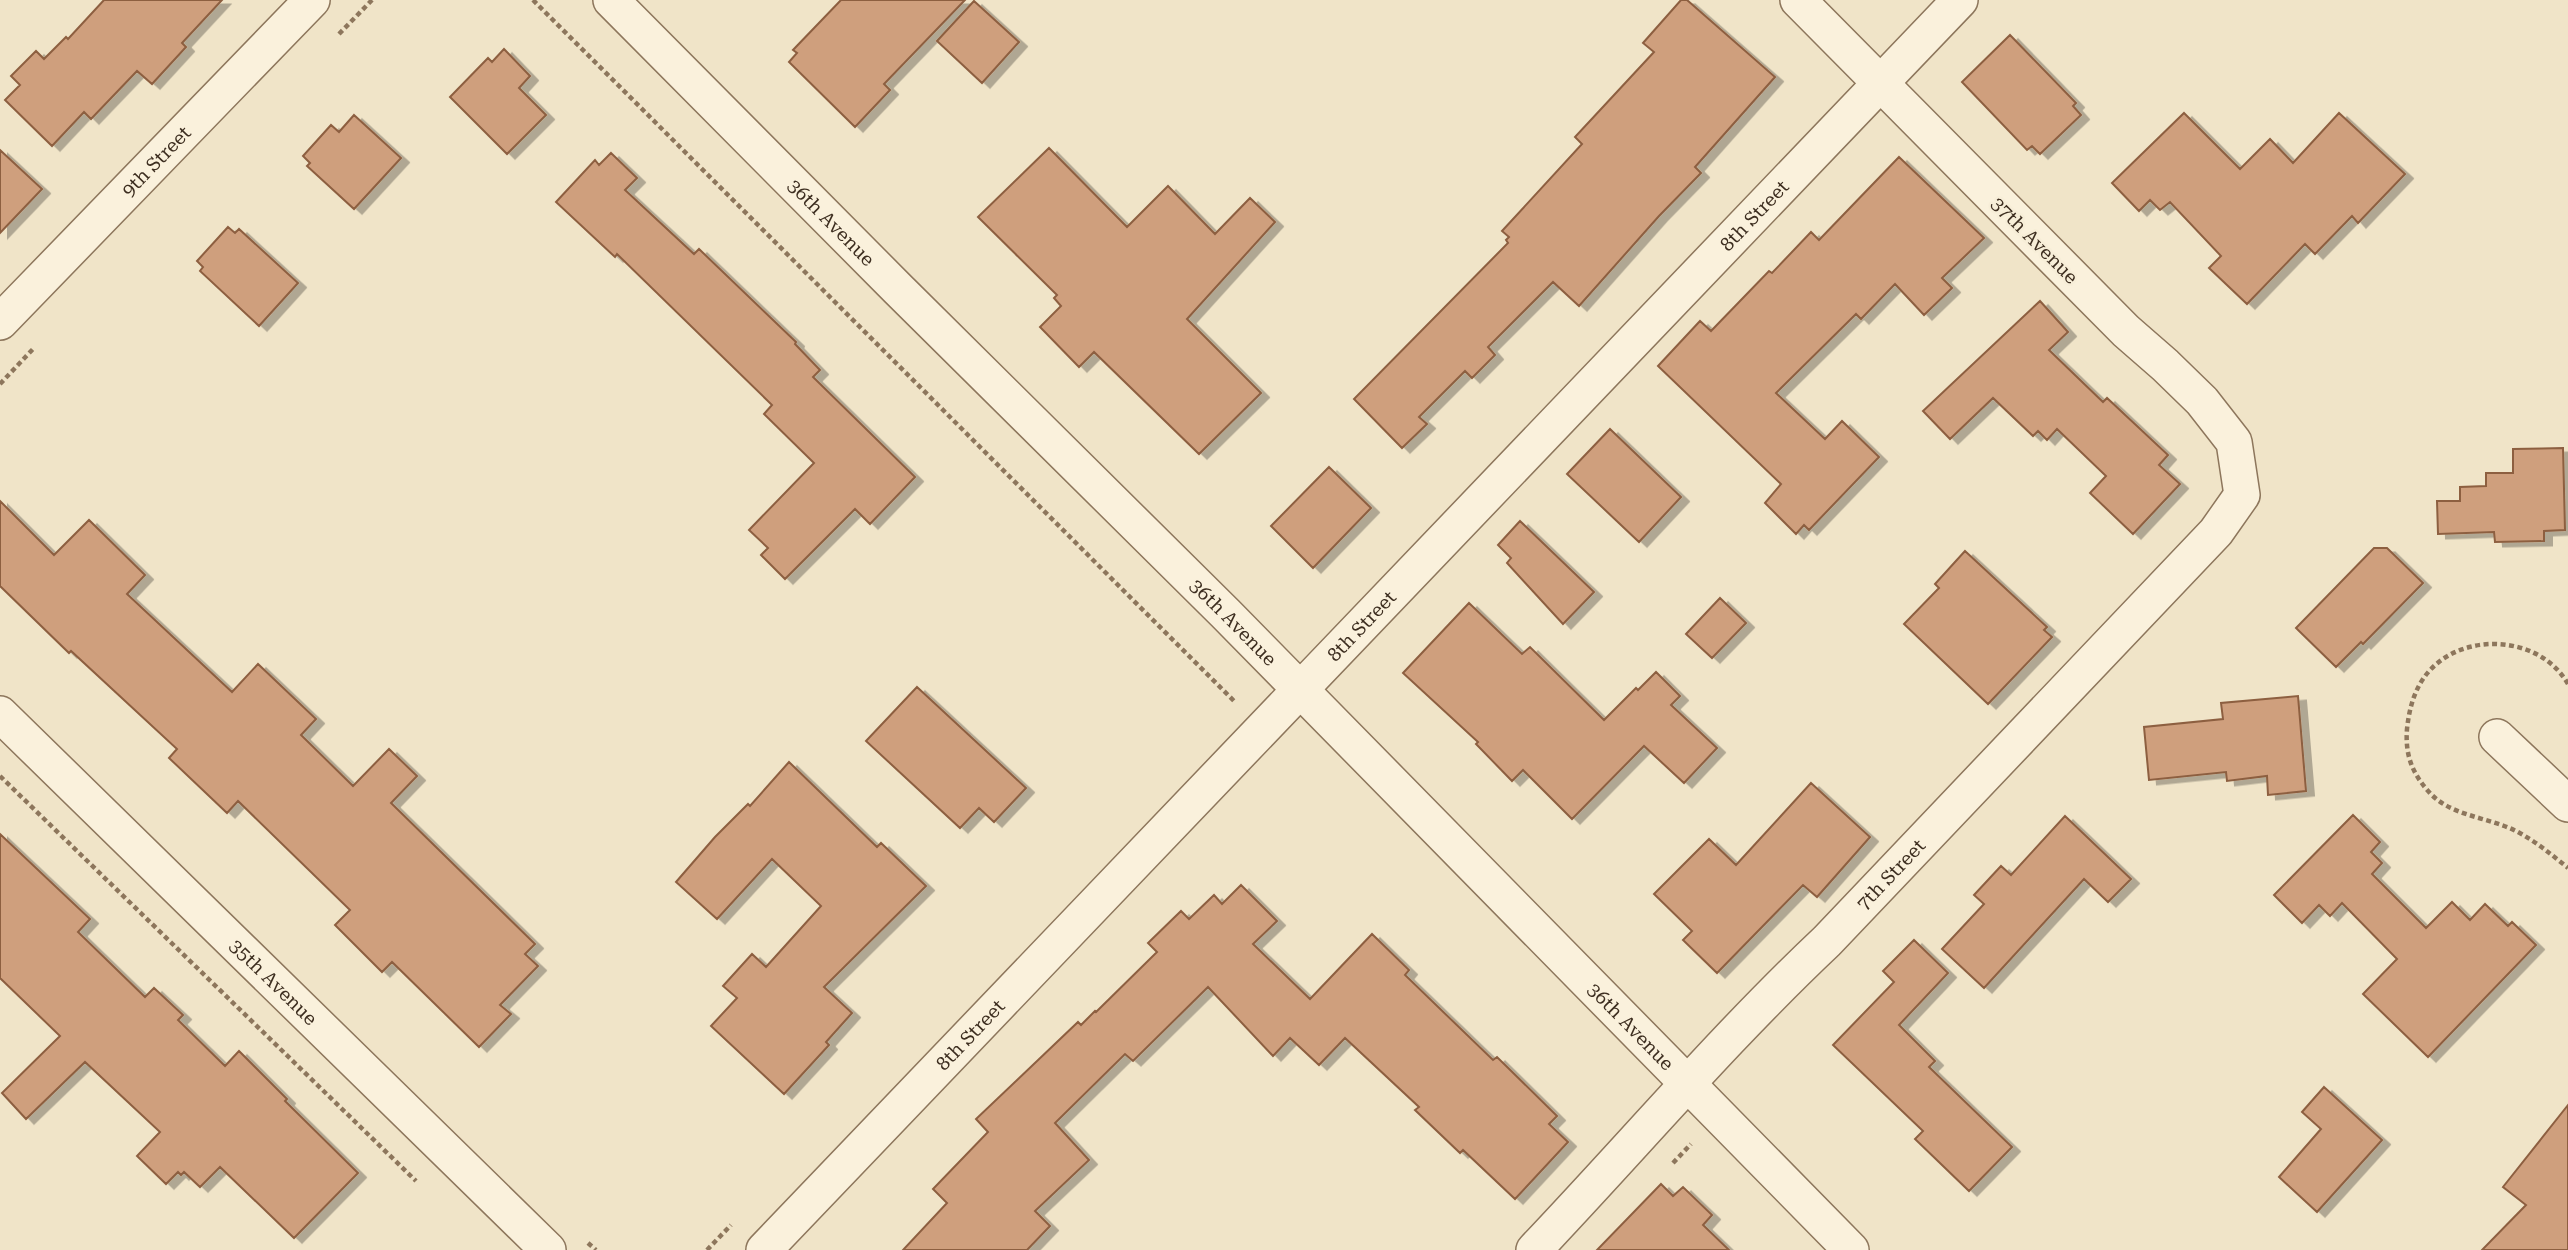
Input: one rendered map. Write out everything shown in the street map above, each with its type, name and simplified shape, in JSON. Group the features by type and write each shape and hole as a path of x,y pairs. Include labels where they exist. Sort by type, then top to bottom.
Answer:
{"street":[{"name":"9th Street","path":"0,322 312,0"},
{"name":"36th Avenue","path":"611,0 1300,690 1851,1250"},
{"name":"37th Avenue","path":"1798,0 2126,331 2202,401 2234,442 2242,495"},
{"name":"8th Street","path":"764,1250 1960,0"},
{"name":"7th Street","path":"1534,1250 1687,1083 1788,978 1828,941 2216,532 2242,495"},
{"name":"35th Avenue","path":"0,714 548,1250"},
{"path":"2497,737 2568,804"}],"path":[{"path":"533,0 1263,729"},
{"path":"0,776 422,1186"}],"building":[{"path":"104,0 222,0 182,43 186,47 152,84 137,71 91,119 84,112 52,146 5,100 20,85 11,76 36,51 44,59 66,37 68,39"},
{"path":"841,0 965,0 884,84 890,90 855,127 789,62 797,53 793,50"},
{"path":"1681,0 1687,0 1775,77 1695,167 1701,173 1579,306 1553,282 1488,347 1495,355 1472,378 1465,371 1419,417 1427,424 1402,448 1354,399 1508,243 1506,240 1509,237 1502,231 1582,144 1575,137 1654,52 1643,43"},
{"path":"974,1 1019,42 982,83 937,41"},
{"path":"2010,35 2076,103 2073,106 2081,115 2040,154 2032,146 2027,150 1962,82"},
{"path":"504,49 530,76 519,88 546,115 507,154 450,97 488,58 492,62"},
{"path":"2184,113 2240,169 2270,139 2293,163 2339,113 2405,174 2358,223 2352,216 2315,254 2305,244 2247,304 2209,268 2221,256 2170,202 2160,210 2150,200 2139,211 2112,183"},
{"path":"354,115 401,158 354,209 307,166 310,163 303,156 331,125 339,132"},
{"path":"1049,148 1127,227 1168,186 1215,234 1250,198 1275,222 1187,319 1261,393 1199,454 1094,352 1079,367 1040,327 1061,306 1054,298 1057,295 978,217"},
{"path":"0,150 42,189 0,233"},
{"path":"611,153 637,178 625,190 694,254 699,249 796,342 820,370 813,377 915,477 870,524 855,509 785,579 761,555 768,548 749,530 814,463 764,414 772,405 617,254 615,257 556,202 595,160 599,165"},
{"path":"1899,157 1984,238 1942,278 1952,288 1924,315 1895,284 1861,319 1856,314 1776,393 1825,439 1842,421 1879,457 1809,530 1804,525 1796,534 1765,503 1781,484 1658,366 1700,321 1711,331 1811,232 1819,240"},
{"path":"228,227 235,233 239,229 298,283 259,326 200,271 203,267 197,261"},
{"path":"2040,301 2068,332 2049,350 2103,402 2107,398 2168,455 2159,465 2180,484 2133,534 2090,493 2106,476 2057,429 2047,440 2038,431 2033,436 1993,398 1950,439 1923,411"},
{"path":"1610,429 1681,497 1639,542 1567,474"},
{"path":"2563,448 2565,530 2544,531 2544,541 2495,542 2494,532 2438,534 2437,501 2460,501 2460,487 2486,486 2486,473 2513,473 2513,449"},
{"path":"1329,467 1371,508 1313,568 1271,526"},
{"path":"0,501 54,555 89,520 145,575 127,594 232,692 258,664 316,719 301,735 353,786 389,749 417,776 391,803 535,944 525,954 538,966 500,1005 511,1014 479,1047 392,962 382,972 335,925 350,910 238,801 227,813 169,758 177,749 71,651 69,653 0,586"},
{"path":"1520,521 1594,592 1563,624 1507,563 1511,558 1498,545"},
{"path":"2374,548 2387,548 2423,583 2363,644 2361,642 2336,667 2296,628"},
{"path":"1965,551 2047,627 2044,630 2052,637 1988,704 1904,624 1939,588 1935,584"},
{"path":"1720,598 1746,623 1712,658 1686,634"},
{"path":"1469,603 1522,654 1530,647 1604,720 1656,672 1680,696 1671,705 1717,748 1684,783 1644,746 1572,819 1523,770 1512,781 1476,744 1478,742 1403,673"},
{"path":"917,687 1026,788 994,822 979,808 960,828 866,741"},
{"path":"2298,696 2306,791 2268,795 2267,776 2227,781 2226,772 2149,780 2144,727 2223,719 2221,703"},
{"path":"789,762 877,847 881,843 926,886 824,987 852,1013 826,1042 829,1045 784,1094 711,1026 737,998 723,986 752,954 766,967 821,906 772,859 717,919 676,882 715,837 748,804 750,806"},
{"path":"1811,783 1870,837 1817,897 1803,885 1717,973 1683,940 1692,931 1654,894 1709,839 1736,865"},
{"path":"2353,815 2380,842 2371,852 2382,863 2372,874 2426,928 2452,902 2470,920 2485,904 2508,926 2512,922 2536,945 2428,1057 2363,994 2397,959 2342,903 2330,916 2319,905 2302,923 2274,895"},
{"path":"2065,816 2131,879 2108,902 2084,879 1984,988 1942,949 1984,904 1974,895 2001,866 2011,875"},
{"path":"0,834 90,919 78,932 145,997 154,988 183,1015 178,1020 225,1066 239,1051 358,1173 294,1238 220,1167 200,1187 184,1172 181,1175 178,1172 166,1184 137,1156 160,1132 85,1062 26,1119 2,1093 60,1036 0,978"},
{"path":"1241,885 1277,921 1253,944 1310,999 1372,934 1409,970 1405,975 1493,1060 1497,1057 1557,1116 1549,1124 1568,1142 1515,1199 1463,1150 1460,1153 1415,1110 1419,1107 1345,1038 1319,1065 1290,1038 1273,1056 1208,987 1133,1061 1125,1054 1055,1123 1089,1160 1035,1211 1050,1226 1027,1250 903,1250 947,1203 933,1189 988,1132 976,1119 1078,1022 1081,1025 1096,1012 1157,952 1148,943 1181,911 1189,919 1214,895 1222,904"},
{"path":"1914,940 1948,973 1899,1025 1935,1061 1929,1067 2012,1147 1969,1191 1915,1139 1923,1131 1833,1045 1894,982 1883,971"},
{"path":"2324,1087 2382,1140 2317,1212 2279,1177 2321,1129 2302,1112"},
{"path":"2568,1105 2568,1250 2482,1250 2526,1205 2503,1187"},
{"path":"1661,1184 1673,1196 1683,1187 1712,1215 1703,1225 1729,1250 1597,1250"}]}
